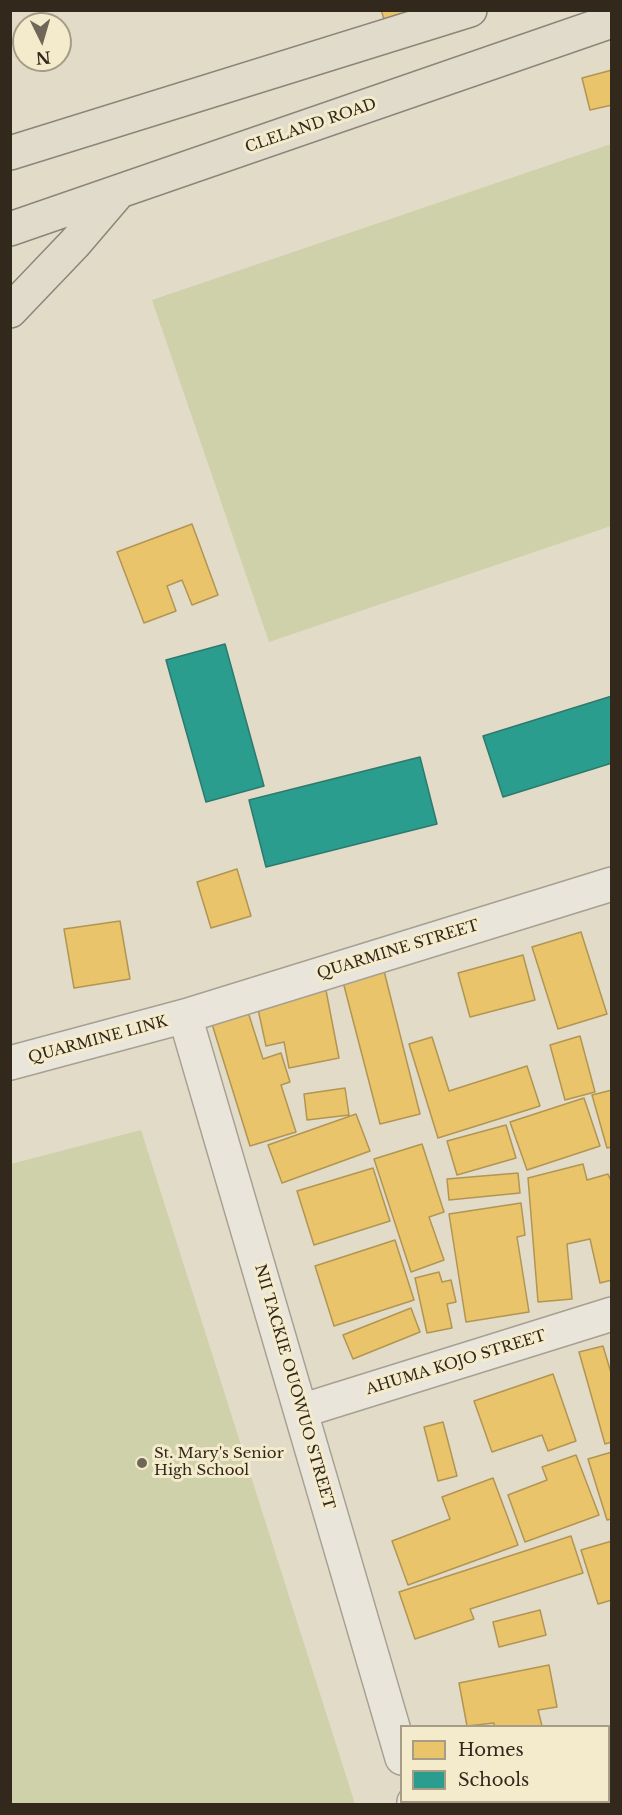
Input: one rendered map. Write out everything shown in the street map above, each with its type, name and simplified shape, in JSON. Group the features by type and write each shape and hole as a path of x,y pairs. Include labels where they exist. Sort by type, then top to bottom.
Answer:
{"main road":[{"path":"10,153 470,10"},
{"name":"CLELAND ROAD","path":"10,229 116,195 612,21"},
{"path":"10,311 75,243 116,195"}],"street":[{"name":"QUARMINE STREET","path":"184,1016 612,884"},
{"name":"QUARMINE LINK","path":"10,1063 184,1016"},
{"name":"NII TACKIE OUOWUO STREET","path":"184,1016 400,1751"},
{"name":"AHUMA KOJO STREET","path":"301,1411 612,1314"}],"green space":[{"path":"611,144 611,526 269,642 152,300"},
{"name":"St. Mary's Senior High School","path":"141,1130 355,1804 11,1804 11,1164"}],"building: Homes":[{"path":"381,10 414,10 384,19"},
{"path":"612,70 612,105 590,110 582,78"},
{"path":"192,524 218,595 192,605 182,580 167,586 176,611 144,623 117,552"},
{"path":"237,869 251,916 211,928 197,882"},
{"path":"120,921 130,979 74,988 64,929"},
{"path":"581,932 607,1014 558,1029 532,947"},
{"path":"523,955 535,1000 470,1017 458,973"},
{"path":"383,967 420,1114 380,1124 342,978"},
{"path":"324,980 339,1058 289,1068 284,1042 266,1046 258,1009 276,1006 273,991"},
{"path":"248,1012 263,1059 281,1053 290,1082 281,1085 296,1132 250,1146 212,1024"},
{"path":"580,1036 595,1092 565,1100 550,1045"},
{"path":"432,1037 449,1091 527,1066 540,1106 438,1138 409,1044"},
{"path":"345,1088 349,1115 307,1120 304,1094"},
{"path":"612,1090 612,1147 607,1148 592,1095"},
{"path":"584,1098 600,1146 527,1170 510,1122"},
{"path":"356,1114 370,1151 282,1183 268,1145"},
{"path":"506,1125 516,1158 457,1175 447,1141"},
{"path":"422,1144 444,1212 429,1217 444,1260 411,1272 374,1159"},
{"path":"583,1164 587,1180 608,1174 612,1183 612,1280 600,1283 590,1239 567,1244 572,1299 538,1302 528,1178"},
{"path":"373,1168 390,1221 314,1245 297,1191"},
{"path":"518,1173 520,1193 449,1200 447,1179"},
{"path":"521,1203 525,1235 517,1237 529,1312 466,1322 449,1214"},
{"path":"395,1240 414,1300 334,1326 315,1266"},
{"path":"439,1272 442,1282 451,1280 456,1302 447,1304 452,1328 427,1333 415,1278"},
{"path":"411,1308 420,1332 353,1359 343,1335"},
{"path":"603,1346 612,1376 612,1442 605,1444 579,1352"},
{"path":"553,1374 576,1441 548,1451 542,1435 492,1452 474,1401"},
{"path":"443,1422 457,1476 438,1481 424,1427"},
{"path":"612,1452 612,1519 607,1520 588,1459"},
{"path":"576,1455 599,1515 525,1542 508,1495 547,1480 542,1467"},
{"path":"493,1478 518,1545 408,1585 392,1541 450,1519 442,1497"},
{"path":"571,1536 583,1573 470,1609 474,1619 415,1639 399,1592"},
{"path":"612,1541 612,1600 598,1604 581,1550"},
{"path":"540,1610 546,1635 499,1647 493,1622"},
{"path":"549,1665 557,1707 538,1710 542,1725 494,1725 494,1723 467,1725 459,1683"}],"building: Schools":[{"path":"225,644 264,786 206,802 166,660"},
{"path":"612,696 612,763 503,797 483,736"},
{"path":"420,757 437,824 266,867 249,800"}],"place":[{"name":"St. Mary's Senior High School","path":"142,1463"}]}
